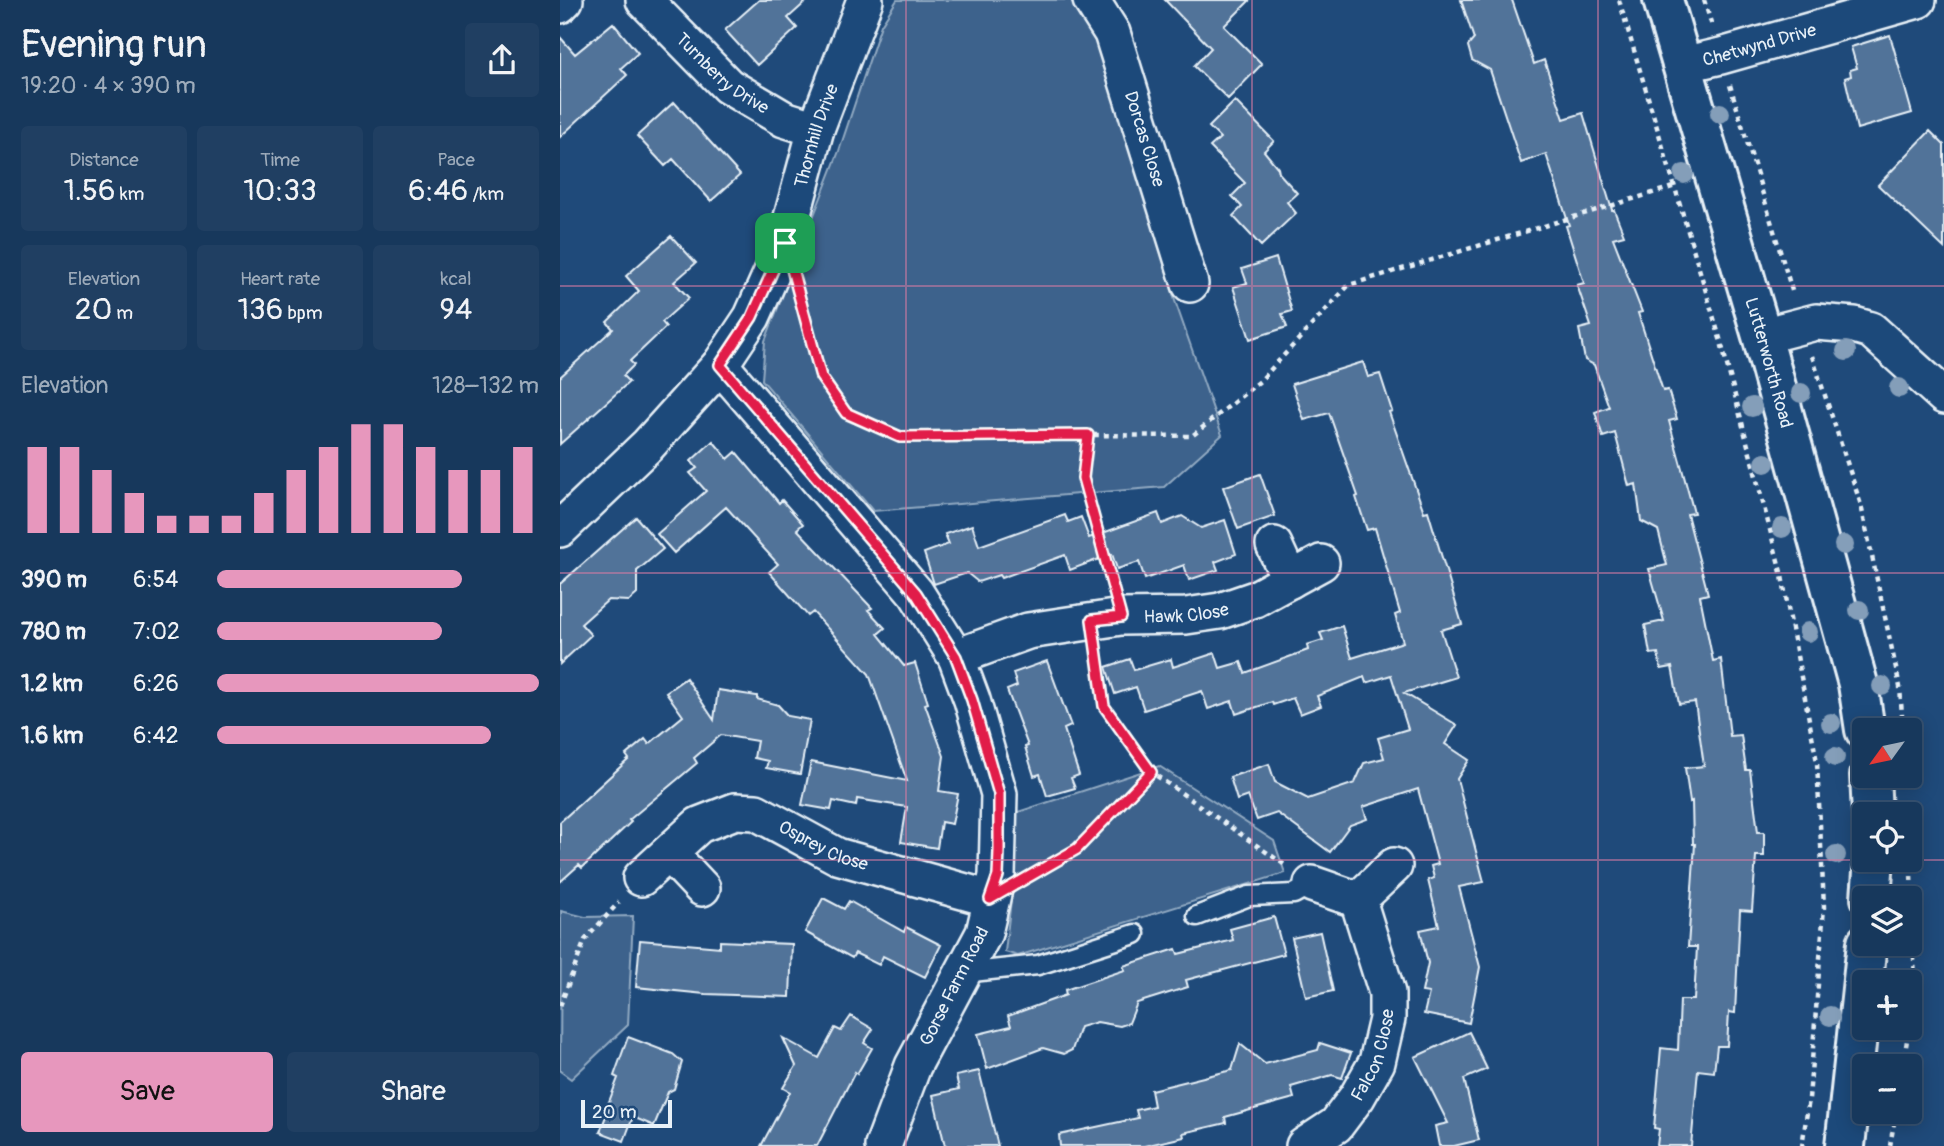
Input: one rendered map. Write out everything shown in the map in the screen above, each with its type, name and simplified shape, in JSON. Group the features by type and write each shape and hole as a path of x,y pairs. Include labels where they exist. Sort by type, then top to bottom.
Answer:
{"main road":[{"name":"Lutterworth Road","path":"1663,0 1762,337 1858,684 1863,718"},
{"path":"1844,1146 1866,956"}],"street":[{"path":"560,5 565,0"},
{"name":"Turnberry Drive","path":"644,0 728,86 785,119 816,129"},
{"name":"Thornhill Drive","path":"560,529 648,445 720,365 752,317 785,243 816,129 865,0"},
{"name":"Dorcas Close","path":"1091,0 1112,33 1190,284"},
{"name":"Chetwynd Drive","path":"1682,65 1917,0"},
{"path":"1762,337 1816,322 1854,325 1871,330 1944,396"},
{"name":"Gorse Farm Road","path":"720,365 916,593 956,657 972,700 999,794 998,876 990,899 984,933 913,1066 884,1146"},
{"path":"1274,545 1290,580"},
{"name":"Hawk Close","path":"956,657 1028,631 1107,618 1186,616 1220,611 1255,599 1321,563"},
{"name":"Osprey Close","path":"641,878 699,825 735,811 756,812 837,856 990,899"},
{"path":"669,853 702,888"},
{"path":"1312,884 1358,900 1394,866"},
{"name":"Falcon Close","path":"1304,1146 1336,1125 1357,1097 1377,1062 1387,1020 1387,993 1358,900"}],"lane":[{"path":"1197,916 1249,896 1294,894 1312,884"},
{"path":"963,973 1038,965 1135,934"}],"path":[{"path":"1619,0 1721,342 1782,576 1817,762 1824,907 1809,1098 1802,1146"},
{"path":"1704,0 1803,326 1861,505 1900,687 1902,718"},
{"path":"785,243 821,377 846,413 900,437 1192,436 1259,381 1349,285 1712,173"},
{"path":"1088,435 1083,478 1107,618 1104,706 1151,772 1312,884"},
{"path":"990,899 1077,849 1151,772"},
{"path":"1911,872 1914,970"},
{"path":"560,1006 585,940 641,878"},
{"path":"1890,1146 1894,1124"}],"shaded area":[{"path":"897,0 1073,0 1083,10 1109,61 1175,301 1222,435 1164,487 873,511 762,380 765,341 839,151 881,25"},
{"path":"1159,766 1274,841 1285,873 1018,956 1005,952 1015,865 1015,813"},
{"path":"561,911 585,917 633,916 628,1025 571,1079 560,1071"}],"building":[{"path":"759,0 808,0 788,18 797,28 757,65 725,30"},
{"path":"1165,0 1250,0 1224,26 1262,64 1228,99 1194,66 1211,48"},
{"path":"1461,0 1512,0 1534,64 1544,60 1564,119 1583,113 1612,210 1624,235 1613,238 1642,312 1638,313 1663,391 1668,390 1677,419 1669,421 1694,513 1687,514 1708,594 1700,596 1713,661 1721,659 1730,736 1741,735 1746,770 1750,770 1758,832 1764,832 1764,856 1756,856 1752,911 1740,910 1735,1013 1729,1012 1727,1046 1717,1046 1714,1072 1698,1070 1691,1146 1657,1146 1659,1129 1654,1128 1661,1048 1678,1050 1680,1000 1694,1000 1697,947 1688,947 1695,844 1692,801 1690,802 1685,768 1704,766 1695,702 1679,704 1672,667 1661,669 1658,653 1650,654 1645,625 1664,621 1649,569 1667,565 1658,530 1641,521 1636,484 1629,486 1615,433 1603,437 1595,412 1609,407 1594,365 1585,360 1579,329 1591,326 1577,285 1584,283 1546,154 1521,163 1490,70 1472,60 1468,46 1474,39"},
{"path":"613,23 638,53 621,68 627,75 560,137 560,37 575,54"},
{"path":"1890,35 1912,113 1857,129 1845,78 1851,76 1850,70 1857,68 1851,47"},
{"path":"1235,101 1274,141 1264,151 1297,193 1287,202 1296,213 1261,246 1233,216 1242,207 1232,196 1245,183 1210,147 1220,138 1209,127"},
{"path":"674,102 740,175 711,201 673,159 665,166 637,136"},
{"path":"1930,131 1944,145 1944,248 1878,185"},
{"path":"671,236 696,263 674,282 689,298 662,322 666,327 630,361 634,365 623,376 629,382 560,444 560,377 613,329 607,322 639,291 626,276"},
{"path":"1276,258 1292,311 1282,314 1287,327 1250,339 1233,287 1247,283 1242,269"},
{"path":"1363,362 1368,377 1380,374 1392,411 1389,412 1424,512 1428,511 1462,624 1441,630 1456,677 1404,693 1457,725 1445,744 1469,760 1457,779 1484,882 1459,887 1480,967 1469,1023 1424,1014 1429,993 1422,992 1428,963 1420,930 1439,926 1428,880 1434,878 1431,866 1438,864 1418,789 1363,807 1367,819 1350,825 1330,852 1277,813 1257,820 1248,796 1237,800 1230,777 1269,764 1275,782 1308,799 1355,783 1364,763 1384,758 1378,738 1408,729 1391,675 1366,683 1364,677 1317,696 1321,706 1300,714 1293,698 1236,714 1232,701 1208,709 1202,691 1144,710 1136,687 1115,694 1106,667 1130,659 1134,670 1171,659 1173,667 1215,653 1220,668 1241,662 1245,673 1308,650 1307,645 1323,640 1320,633 1342,626 1352,658 1403,642 1395,615 1400,613 1375,528 1367,530 1329,413 1304,420 1292,384"},
{"path":"713,441 728,459 736,452 779,503 782,500 803,524 797,529 872,608 868,610 885,628 878,634 904,666 915,663 928,703 925,704 944,756 939,791 958,794 952,824 941,822 937,848 901,842 907,807 857,799 856,806 833,801 831,810 802,805 811,762 907,781 869,674 813,612 808,616 769,572 778,564 726,507 674,553 657,534 706,491 690,473 697,468 691,461"},
{"path":"1260,474 1275,516 1238,529 1223,487"},
{"path":"1158,513 1162,524 1182,516 1201,528 1225,520 1236,554 1215,562 1218,570 1189,580 1184,565 1145,579 1139,562 1117,569 1112,554 1070,570 1065,555 1001,578 999,575 978,582 967,573 934,584 924,553 949,544 945,534 972,525 979,546 1065,515 1068,522 1081,517 1089,538"},
{"path":"636,517 663,549 637,571 637,594 629,601 608,600 581,624 591,635 560,664 560,584"},
{"path":"1047,661 1071,726 1064,729 1079,775 1071,778 1075,788 1047,796 1040,774 1034,776 1025,747 1028,746 1007,690 1017,686 1013,673"},
{"path":"686,678 714,720 718,690 757,696 757,699 778,705 788,716 810,720 800,774 766,768 768,761 754,758 757,741 721,735 694,758 697,763 629,820 631,822 582,868 579,865 560,882 560,822 629,759 626,755 645,739 649,744 683,716 666,692"},
{"path":"823,898 844,909 849,901 904,932 906,927 941,945 925,977 883,956 879,965 855,953 852,958 805,932"},
{"path":"1274,917 1284,954 1186,980 1188,987 1137,1003 1129,1023 1120,1026 1097,1022 1080,1027 1072,1050 1064,1054 1043,1048 987,1069 978,1034 1011,1026 1008,1016 1066,995 1065,990 1125,970 1123,966 1176,949 1178,954 1233,940 1230,929"},
{"path":"1320,932 1333,991 1306,997 1292,938"},
{"path":"640,940 720,947 720,941 792,944 790,997 705,994 636,987"},
{"path":"851,1016 873,1029 864,1043 872,1048 857,1074 855,1072 817,1146 761,1146 790,1092 783,1088 796,1066 783,1038 819,1058 835,1028 841,1031"},
{"path":"1469,1032 1487,1069 1464,1079 1479,1140 1454,1146 1439,1146 1435,1126 1448,1123 1415,1057"},
{"path":"628,1037 673,1054 682,1062 674,1089 668,1092 654,1126 633,1117 624,1141 600,1132 618,1078 614,1076"},
{"path":"1320,1043 1351,1053 1342,1078 1332,1075 1291,1087 1294,1098 1225,1117 1226,1123 1183,1133 1184,1137 1144,1146 1060,1146 1059,1135 1138,1118 1136,1110 1154,1106 1151,1090 1232,1070 1240,1044 1265,1064 1318,1050"},
{"path":"979,1071 998,1146 945,1146 933,1095 959,1089 956,1076"}],"route":[{"path":"785,243 821,377 846,413 900,437 1088,435 1083,478 1121,617 1092,620 1104,706 1151,772 1077,849 990,899 998,876 999,794 972,700 956,657 916,593 720,365 752,317 785,243"}]}
